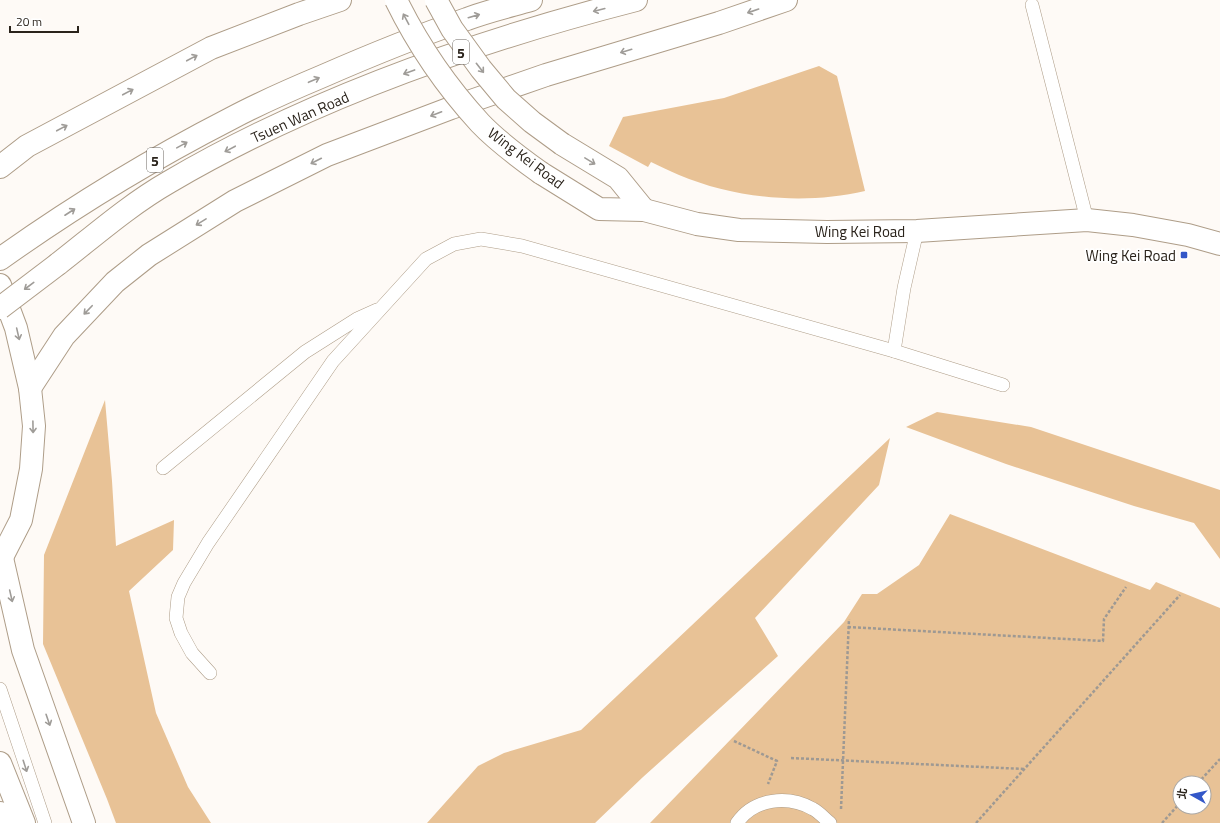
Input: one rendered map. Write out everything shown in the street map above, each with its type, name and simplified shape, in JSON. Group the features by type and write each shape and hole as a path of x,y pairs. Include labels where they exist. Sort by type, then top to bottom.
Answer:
{"main road":[{"path":"0,167 27,146 211,48 298,14 340,0"},
{"name":"Wing Kei Road","path":"396,0 422,49 453,91 481,124 509,149 541,173 599,209 644,210 697,224 739,230 827,232 917,231 1087,220 1133,225 1188,235 1220,244"},
{"path":"436,0 452,29 481,69 506,99 532,122 562,144 618,178 644,210"},
{"name":"Tsuen Wan Road","path":"0,259 89,199 149,163 230,118 371,55 468,18 531,0"},
{"name":"Tsuen Wan Road","path":"0,308 126,210 168,182 248,140 356,91 479,46 572,17 636,0"},
{"path":"30,388 64,336 116,282 148,256 235,201 327,155 451,108 546,75 702,28 786,0"},
{"path":"0,146 27,146"},
{"path":"0,285 16,328 30,388 34,426 32,469 21,520 1,560 23,650 84,823"},
{"path":"0,762 24,823"},
{"path":"0,813 3,823"}],"lane":[{"path":"1032,5 1087,220"},
{"path":"894,351 904,288 917,231"},
{"path":"210,673 192,652 181,633 176,618 178,597 184,583 208,543 333,361 426,260 454,244 481,239 522,246 894,351 1003,385"},
{"path":"163,468 305,352 357,319 382,307"},
{"path":"0,689 45,823"},
{"path":"737,823 750,809 770,801 779,800 801,804 814,809 830,823"}],"path":[{"path":"848,627 1103,641 1104,619 1126,588"},
{"path":"976,823 1180,595"},
{"path":"841,815 849,619"},
{"path":"734,741 777,761 759,805"},
{"path":"791,758 1024,769"},
{"path":"1205,775 1220,759"},
{"path":"1162,823 1172,812"}],"shaded area":[{"path":"819,66 837,76 865,191 819,198 795,198 771,197 724,190 701,183 651,162 648,167 609,146 623,117 724,98"},
{"path":"105,400 116,546 174,520 173,550 129,591 156,713 188,787 211,823 116,823 43,644 44,555"},
{"path":"937,412 1031,427 1220,490 1220,559 1194,523 1134,506 1006,464 906,427"},
{"path":"890,438 879,485 755,618 778,656 643,777 595,823 427,823 478,766 504,753 581,730"},
{"path":"950,514 1150,590 1156,582 1220,608 1220,823 650,823 844,622 862,594 877,594 919,565"}],"place":[{"name":"Wing Kei Road","path":"1184,255"}]}
